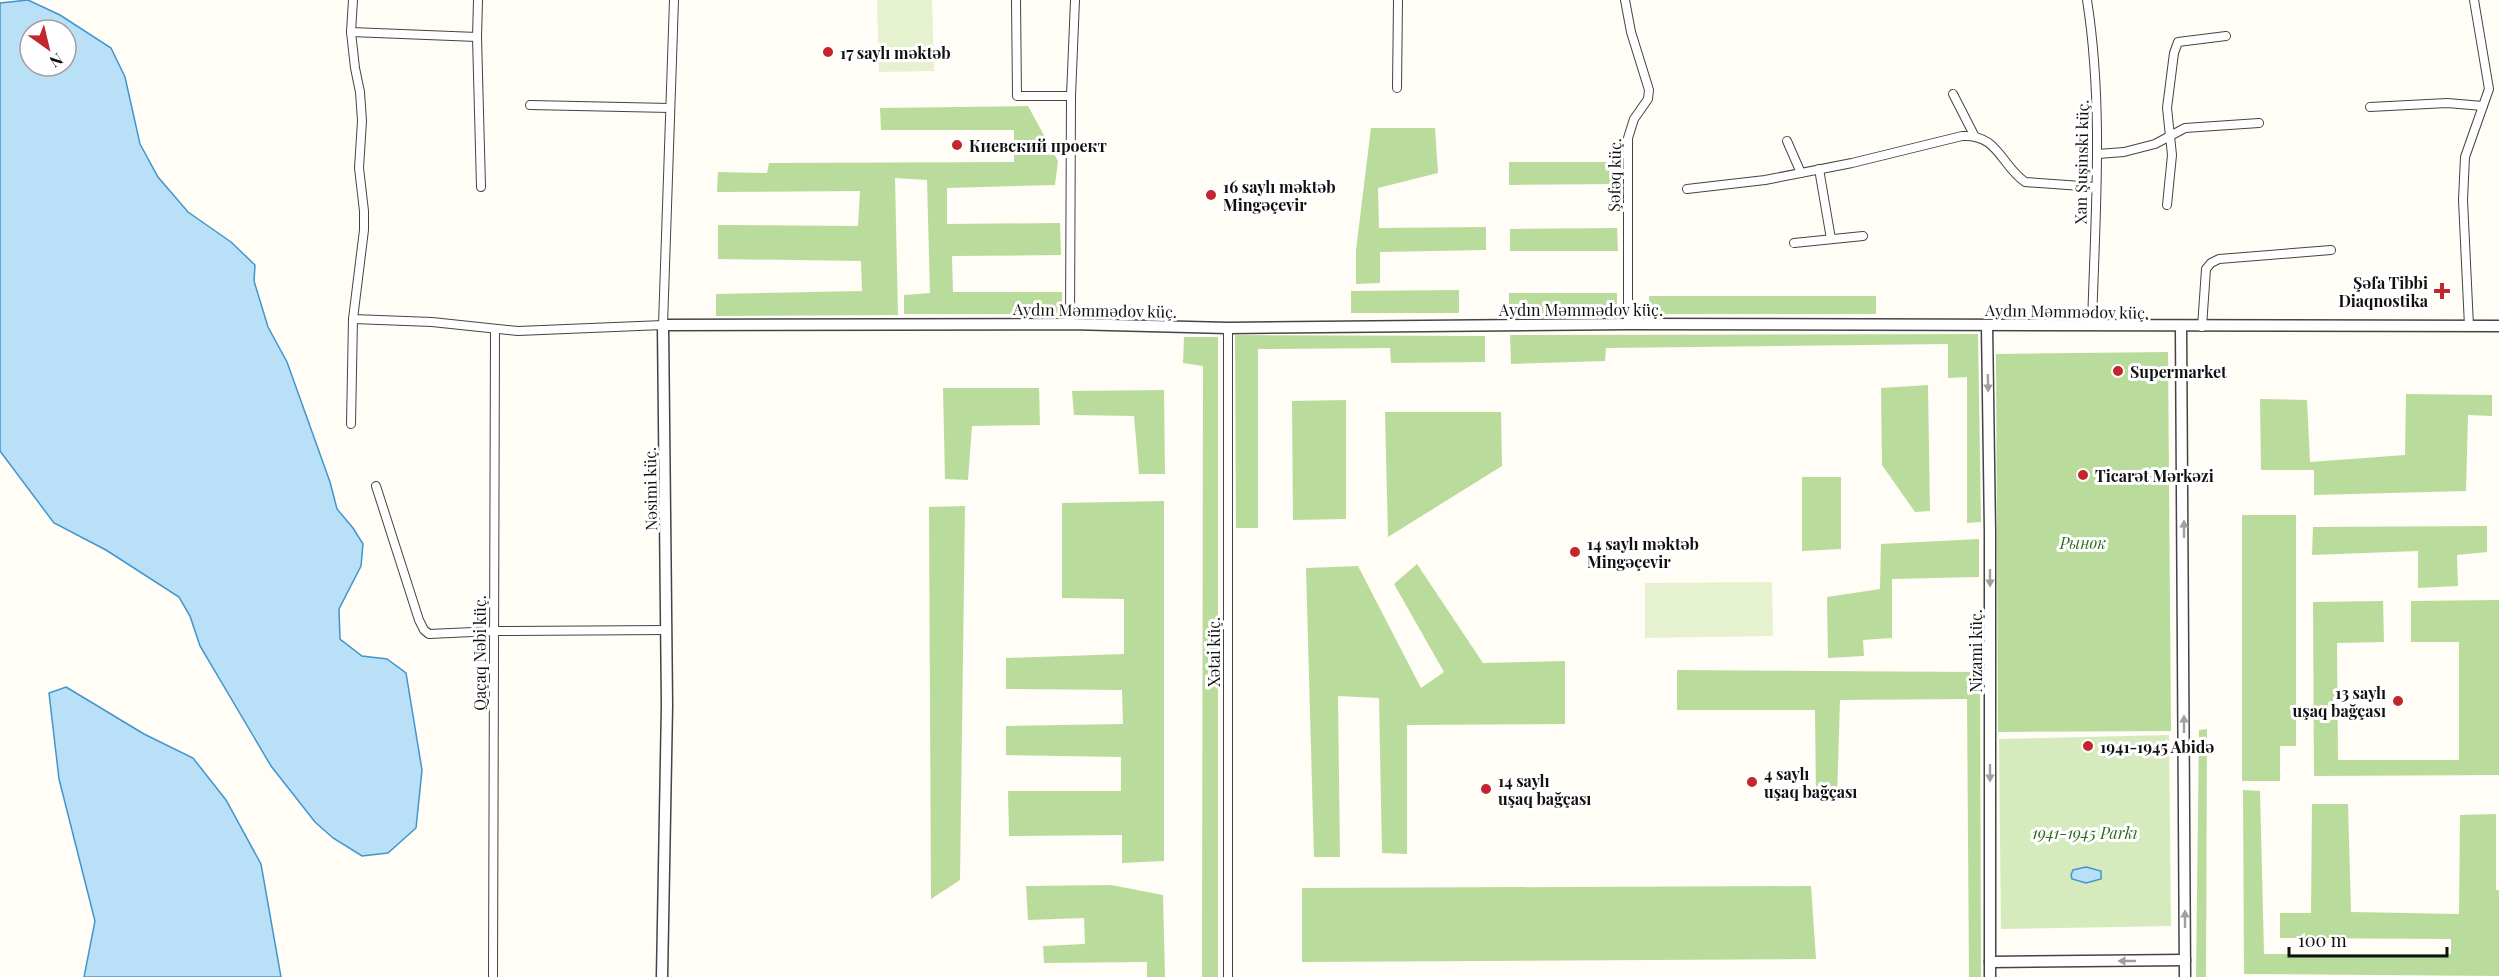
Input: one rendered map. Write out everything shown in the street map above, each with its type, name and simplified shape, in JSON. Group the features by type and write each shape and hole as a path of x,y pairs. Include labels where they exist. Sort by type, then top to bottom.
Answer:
{"street":[{"path":"351,424 352,319 364,230 358,168 362,121 351,32 353,0"},
{"path":"478,0 481,187"},
{"name":"Nəsimi küç.","path":"662,977 667,630 663,326 674,0"},
{"path":"1016,0 1017,96 1071,96"},
{"path":"1070,324 1071,96 1075,0"},
{"path":"1397,88 1398,0"},
{"name":"Şəfəq küç.","path":"1624,0 1631,32 1649,90 1648,99 1634,119 1628,138 1628,324"},
{"name":"Xan Şuşinski küç.","path":"2087,0 2097,89 2098,154 2092,326"},
{"path":"2469,326 2463,200 2465,157 2488,94 2489,82 2474,0"},
{"path":"351,32 477,38"},
{"path":"2167,204 2171,167 2167,108 2174,53 2178,42 2226,36"},
{"path":"1953,94 1974,135"},
{"path":"2370,107 2448,103 2483,106"},
{"path":"530,105 670,108"},
{"path":"2098,154 2124,152 2155,144 2185,128 2259,123"},
{"path":"1687,189 1765,180 1974,135 1989,142 2025,182 2096,187"},
{"path":"1787,141 1801,173"},
{"path":"1819,169 1831,239"},
{"path":"1794,243 1863,236"},
{"path":"2202,327 2206,269 2211,263 2219,259 2331,250"},
{"path":"352,319 432,322 518,331 663,326"},
{"name":"Aydın Məmmədov küç.","path":"663,326 1070,324 1228,328 1628,324 2499,326"},
{"name":"Nizami küç.","path":"1987,325 1990,532 1990,977"},
{"path":"2181,327 2185,977"},
{"name":"Xətai küç.","path":"1228,328 1228,977"},
{"name":"Qaçaq Nəbi küç.","path":"494,977 495,330"},
{"path":"376,486 424,630 429,634 495,631 667,630"},
{"path":"1990,962 2185,960"}],"green space":[{"path":"877,0 932,0 934,71 879,72"},
{"path":"1028,106 1058,161 1055,185 947,188 947,224 1060,223 1061,255 952,256 953,292 1062,292 1062,314 904,314 904,295 930,293 927,180 895,178 898,315 716,316 716,294 862,291 861,261 718,259 718,225 858,226 860,191 717,192 718,172 767,173 769,163 1014,162 1014,130 881,130 880,108"},
{"path":"1371,128 1435,128 1438,173 1378,188 1379,228 1486,227 1486,250 1380,252 1380,283 1356,284 1356,250"},
{"path":"1509,162 1616,162 1616,184 1509,185"},
{"path":"1617,228 1618,251 1510,251 1510,229"},
{"path":"1459,290 1459,313 1351,313 1351,291"},
{"path":"1509,293 1617,293 1617,315 1509,316"},
{"path":"1649,296 1876,296 1876,314 1649,314"},
{"path":"1978,334 1981,522 1967,523 1967,377 1948,378 1948,344 1606,348 1605,361 1511,364 1510,335"},
{"path":"1235,335 1485,336 1485,362 1391,363 1390,348 1258,349 1258,528 1236,528"},
{"path":"1184,337 1218,337 1218,977 1202,977 1203,366 1183,363"},
{"name":"Рынок","path":"2168,352 2171,731 1998,732 1996,354"},
{"path":"1928,385 1930,511 1915,512 1882,465 1881,388"},
{"path":"943,388 1039,388 1040,425 972,426 968,480 945,479"},
{"path":"1164,390 1165,474 1139,474 1134,416 1074,415 1072,391"},
{"path":"2406,394 2492,395 2492,416 2468,415 2466,491 2314,495 2314,470 2261,470 2260,399 2307,400 2310,462 2405,455"},
{"path":"1346,400 1346,519 1293,520 1292,401"},
{"path":"1385,412 1501,412 1502,466 1388,537"},
{"path":"1802,477 1841,477 1841,549 1802,551"},
{"path":"1164,501 1164,861 1122,863 1122,835 1009,836 1008,791 1121,791 1121,757 1006,755 1006,726 1123,724 1122,690 1006,689 1006,658 1124,654 1124,599 1062,598 1062,503"},
{"path":"965,506 960,880 931,899 929,507"},
{"path":"2242,515 2296,515 2296,746 2280,746 2280,781 2242,781"},
{"path":"2487,526 2487,552 2457,555 2458,586 2418,588 2418,551 2312,555 2313,527"},
{"path":"1979,539 1979,577 1892,579 1892,638 1863,640 1864,656 1828,658 1827,597 1880,589 1881,544"},
{"path":"1417,564 1483,663 1565,661 1565,724 1407,725 1407,854 1382,853 1379,698 1338,696 1340,857 1314,857 1306,568 1358,566 1421,688 1444,672 1394,584"},
{"path":"1772,582 1773,636 1645,638 1645,583"},
{"path":"2499,600 2499,775 2314,776 2313,602 2383,601 2384,642 2337,643 2338,760 2459,760 2459,642 2411,642 2411,601"},
{"path":"1677,670 1980,672 1981,977 1969,977 1967,699 1840,700 1837,797 1816,797 1815,710 1677,710"},
{"path":"2207,729 2206,977 2196,977 2199,730"},
{"name":"1941-1945 Parkı","path":"2169,735 2171,926 2001,929 1999,739"},
{"path":"2243,790 2260,791 2264,954 2451,954 2451,939 2280,938 2280,913 2311,913 2312,804 2348,804 2351,912 2459,914 2460,815 2496,814 2499,976 2244,974"},
{"path":"1111,885 1163,895 1165,977 1147,977 1147,962 1044,963 1043,946 1085,944 1084,918 1028,920 1026,886"},
{"path":"1811,886 1816,959 1302,962 1302,888"}],"water":[{"path":"28,0 65,18 18,18 18,78 78,78 78,27 111,48 125,77 140,144 158,177 188,212 231,242 255,265 254,281 268,327 287,362 330,482 337,509 363,544 361,566 339,609 340,639 362,656 387,659 406,673 422,770 416,828 388,853 362,856 333,838 315,822 271,766 200,646 190,616 179,597 106,550 54,523 0,451 0,3"},
{"path":"66,687 144,734 193,758 226,800 261,864 281,977 84,977 95,921 59,779 49,693"},
{"path":"2086,867 2101,871 2101,879 2086,883 2072,879 2073,870"}],"place":[{"name":"17 saylı məktəb","path":"828,52"},
{"name":"Киевский проект","path":"957,145"},
{"name":"16 saylı məktəb Mingəçevir","path":"1211,195"},
{"name":"Şəfa Tibbi Diaqnostika","path":"2442,291"},
{"name":"Supermarket","path":"2118,371"},
{"name":"Ticarət Mərkəzi","path":"2083,475"},
{"name":"14 saylı məktəb Mingəçevir","path":"1575,552"},
{"name":"13 saylı uşaq bağçası","path":"2398,701"},
{"name":"1941-1945 Abidə","path":"2088,746"},
{"name":"4 saylı uşaq bağçası","path":"1752,782"},
{"name":"14 saylı uşaq bağçası","path":"1486,789"}]}
